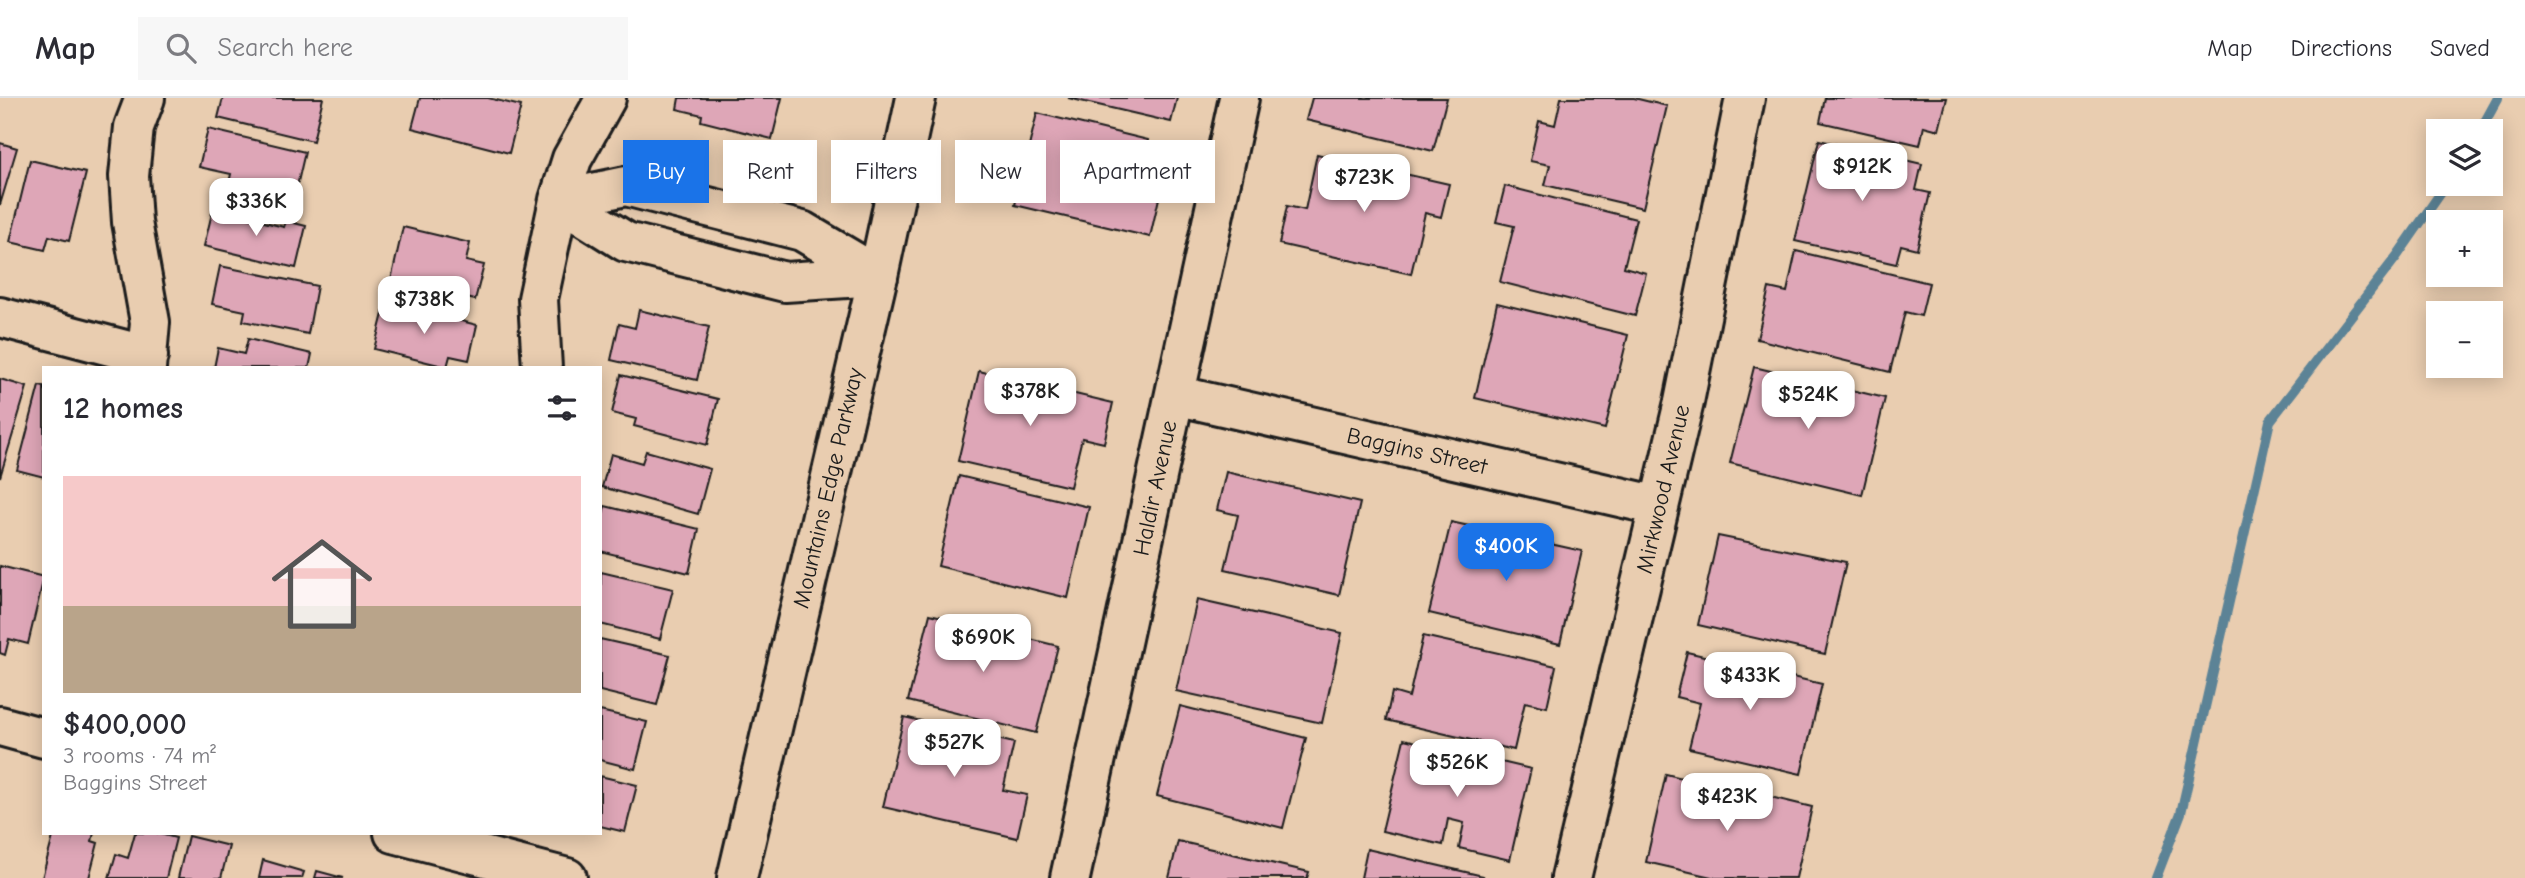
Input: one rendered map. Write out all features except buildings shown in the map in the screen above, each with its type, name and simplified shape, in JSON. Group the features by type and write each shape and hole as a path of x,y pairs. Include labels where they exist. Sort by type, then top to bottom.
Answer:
{"street":[{"path":"0,317 147,362 150,322 132,222 129,176 134,127 145,98"},
{"path":"542,366 538,299 559,200 572,159 606,98"},
{"name":"Mountains Edge Parkway","path":"737,878 878,276 916,98"},
{"name":"Haldir Avenue","path":"1070,878 1239,98"},
{"name":"Mirkwood Avenue","path":"1571,878 1684,402 1745,98"},
{"path":"559,200 626,186 802,232 878,276"},
{"path":"559,200 626,242 785,282 878,276"},
{"name":"Baggins Street","path":"1175,395 1659,506"},
{"path":"0,726 42,737"},
{"path":"411,835 444,839 567,878"}],"waterway":[{"path":"2487,119 2498,98"},
{"path":"2156,878 2181,813 2270,421 2397,256 2439,196"}]}
